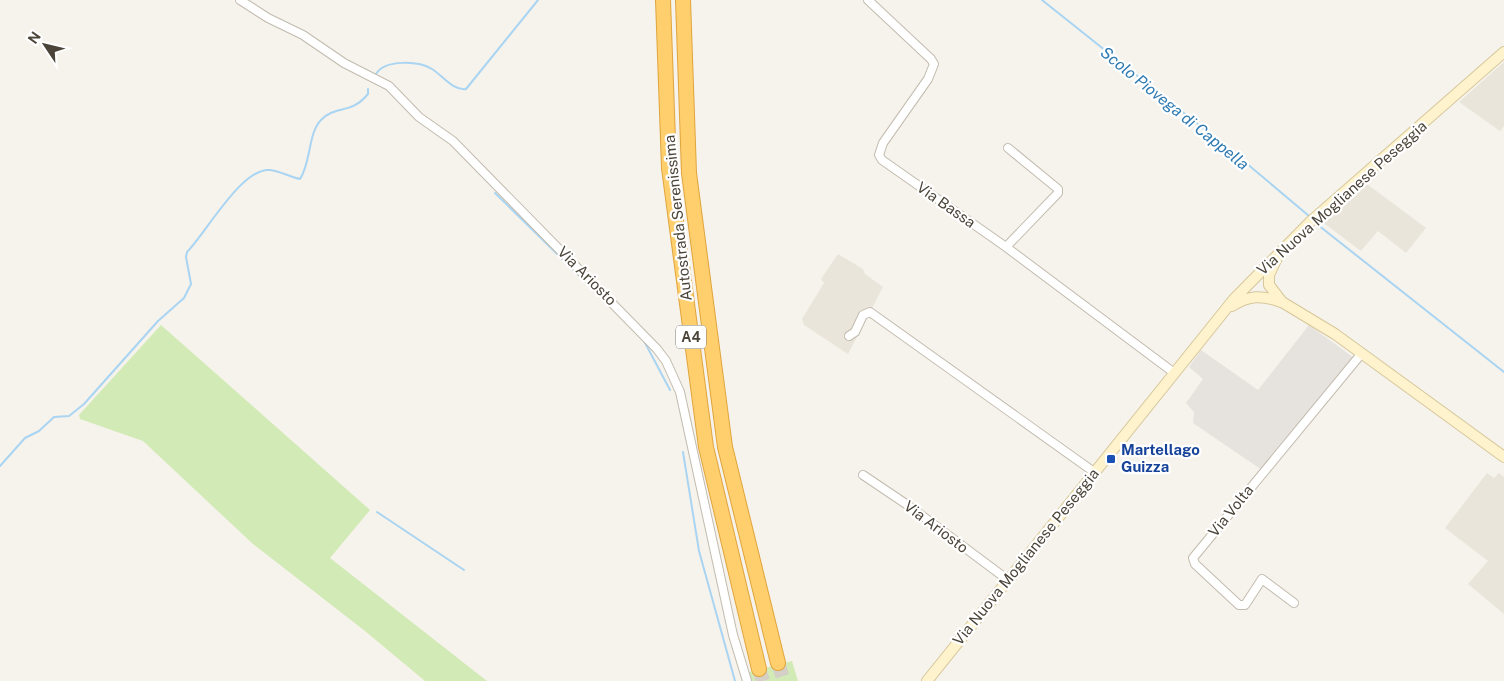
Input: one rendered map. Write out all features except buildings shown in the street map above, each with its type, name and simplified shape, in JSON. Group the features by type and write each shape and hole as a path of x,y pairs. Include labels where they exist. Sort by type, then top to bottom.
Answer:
{"highway":[{"name":"Autostrada Serenissima","path":"663,0 670,168 706,447 759,669"},
{"name":"Autostrada Serenissima","path":"683,0 689,173 724,447 778,664"}],"main road":[{"name":"Via Nuova Moglianese Peseggia","path":"927,681 1173,372 1254,278 1285,247 1504,52"},
{"path":"1269,285 1271,269 1285,247"},
{"path":"1282,302 1262,278 1254,278 1256,288 1264,296 1282,302 1336,334 1504,457"},
{"path":"1223,312 1242,300 1264,296"}],"street":[{"name":"Via Ariosto","path":"240,0 268,18 303,35 344,63 389,86 419,118 453,141 657,349 670,369 680,392 733,635 746,681"},
{"name":"Via Bassa","path":"868,0 931,59 934,64 928,79 883,143 879,154 882,160 1006,247 1173,372"},
{"path":"1006,247 1058,193 1058,189 1008,148"},
{"path":"849,336 855,332 863,315 870,312 1094,472"},
{"name":"Via Volta","path":"1294,602 1262,579 1245,605 1239,605 1195,564 1193,558 1362,353"},
{"name":"Via Ariosto","path":"864,476 909,506 1008,580"}],"shaded area":[{"path":"1504,62 1504,126 1500,131 1459,102"},
{"path":"1367,184 1426,228 1406,253 1378,231 1361,251 1321,221"},
{"path":"838,254 863,269 865,274 883,287 848,354 804,325 802,319 824,283 821,279"},
{"path":"1309,325 1354,358 1262,470 1193,423 1194,412 1186,403 1203,379 1189,367 1201,350 1258,390"},
{"path":"1487,473 1494,478 1499,473 1504,477 1504,614 1468,584 1488,561 1445,528"}],"green space":[{"path":"161,325 370,510 330,558 487,681 425,681 365,631 253,544 143,441 80,419 79,415"},
{"path":"792,661 798,681 752,681 749,672"}],"waterway":[{"name":"Scolo Piovega di Cappella","path":"376,74 380,69 394,64 419,64 432,69 457,88 466,89 538,0"},
{"name":"Scolo Piovega di Cappella","path":"1042,0 1239,157 1309,216"},
{"name":"Scolo Piovega di Cappella","path":"0,466 25,438 39,431 54,417 69,416 84,404 158,321 184,298 191,284 186,257 187,252 236,190 259,172 270,170 300,179 304,172 314,132 321,120 326,115 349,108 362,101 368,94 368,89"},
{"path":"495,193 600,296"},
{"name":"Scolo Piovega di Cappella","path":"1318,225 1504,372"},
{"path":"643,339 670,390"},
{"path":"683,452 699,551 735,681"},
{"path":"377,512 464,570"}],"tunnel":[{"path":"778,663 784,681"},
{"path":"759,669 763,681"}],"place":[{"name":"Martellago Guizza","path":"1111,459"}]}
